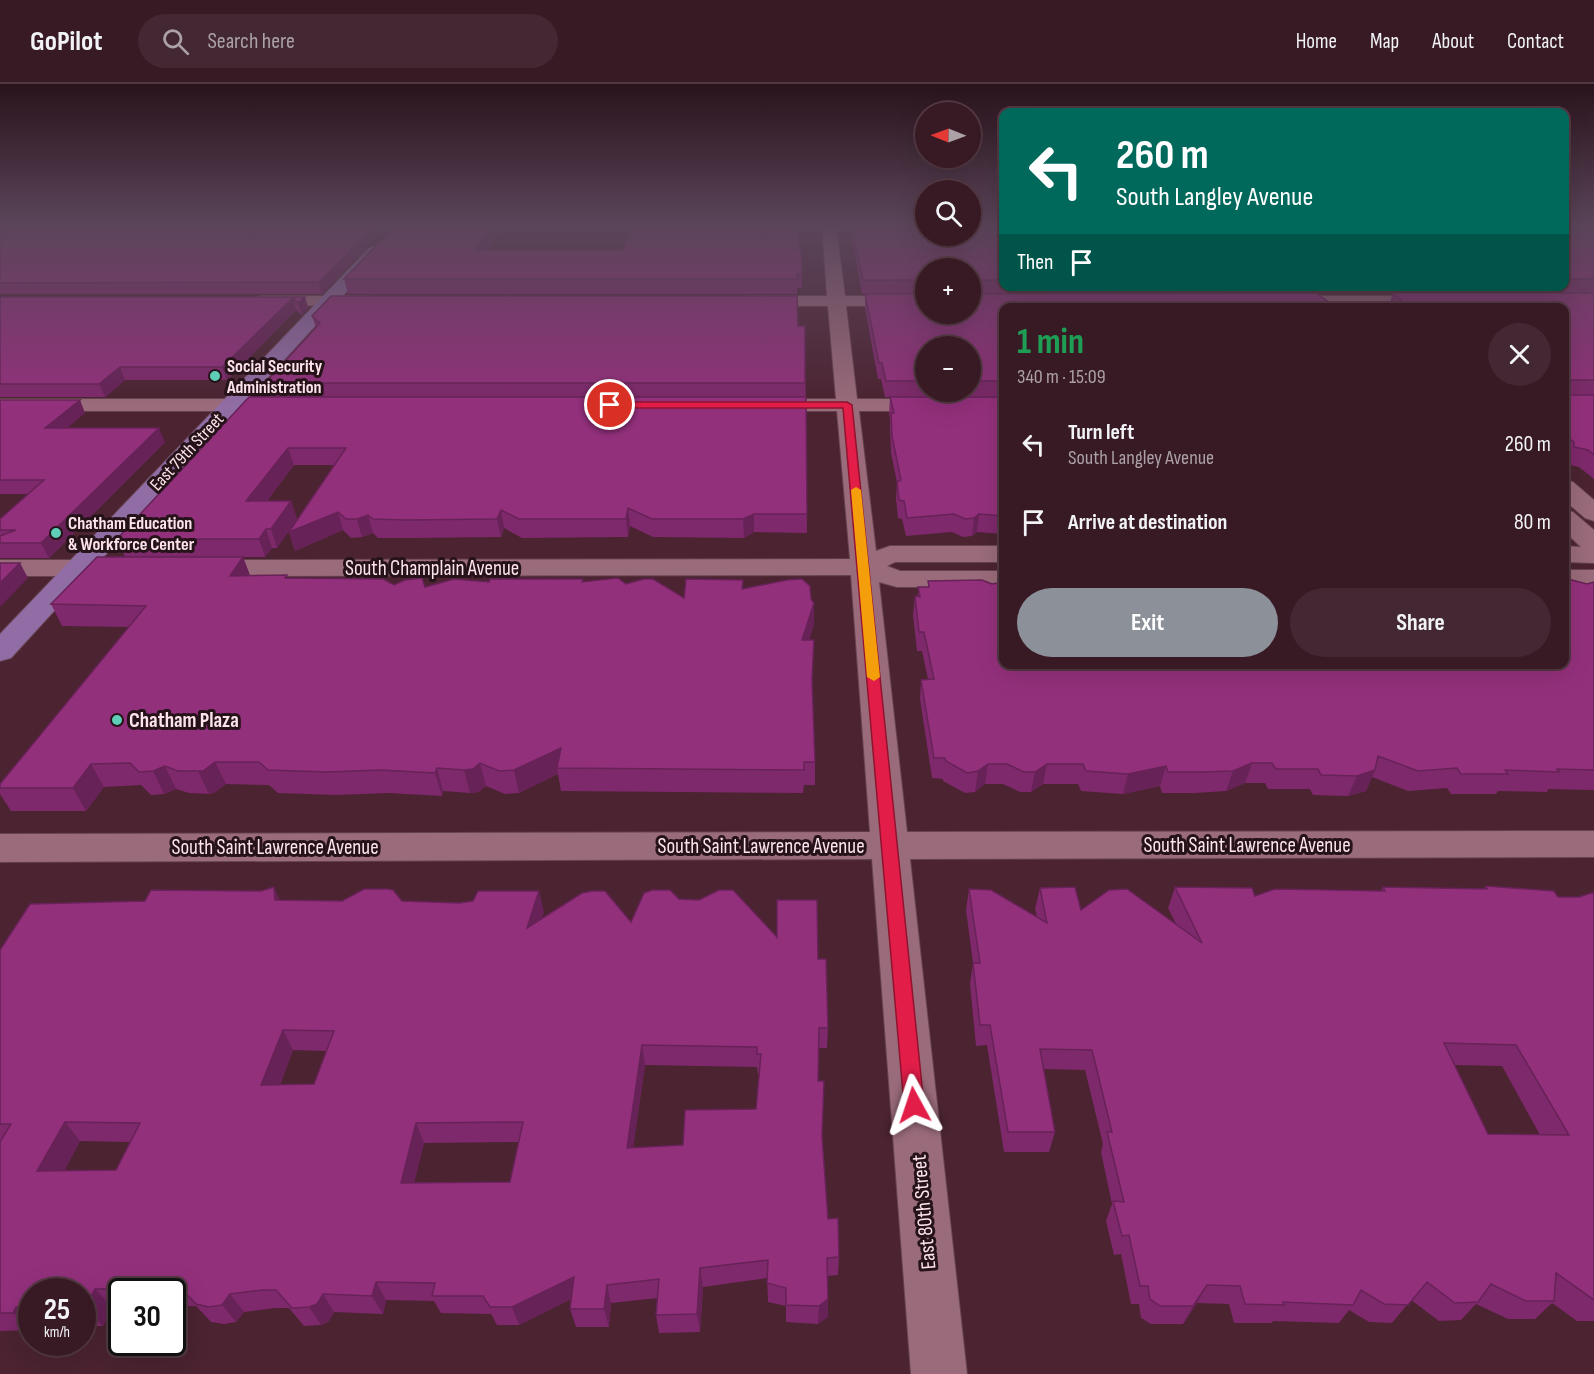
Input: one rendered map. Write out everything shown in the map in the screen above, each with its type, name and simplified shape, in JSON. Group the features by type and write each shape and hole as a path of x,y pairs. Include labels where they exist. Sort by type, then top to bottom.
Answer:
{"main road":[{"name":"East 79th Street","path":"0,652 343,286"}],"street":[{"name":"East 80th Street","path":"835,286 864,567 939,1374"},
{"path":"1323,291 1341,301"},
{"path":"245,301 385,301"},
{"path":"741,301 915,301"},
{"path":"1269,301 1455,301"},
{"path":"0,405 280,405"},
{"path":"746,405 999,405"},
{"path":"1569,491 1594,513"},
{"path":"1569,522 1594,544"},
{"path":"1569,554 1594,555"},
{"name":"South Champlain Avenue","path":"864,567 890,555 999,555"},
{"name":"South Champlain Avenue","path":"180,568 864,567 897,579 999,579"},
{"path":"0,568 134,568"},
{"path":"1569,578 1594,578"},
{"name":"South Saint Lawrence Avenue","path":"0,848 1594,844"}],"building":[{"path":"1316,293 1330,303 999,303 999,381 981,381 981,336 915,336 915,381 886,381 882,363 879,363 865,294 915,294 915,324 981,324 981,294"},
{"path":"1393,293 1594,293 1594,380 1570,380 1570,395 1594,395 1594,455 1588,450 1574,447 1574,442 1569,438 1569,303 1404,303"},
{"path":"331,296 797,296 798,326 805,326 805,383 265,383 320,323 312,316"},
{"path":"0,297 305,297 298,303 293,298 222,367 120,367 99,384 0,384"},
{"path":"249,397 806,397 807,514 754,514 743,519 652,519 628,508 626,519 519,519 501,510 497,519 407,520 373,519 368,515 357,519 346,519 338,512 289,532 346,448 288,448 246,501 291,501 271,529 266,529 259,539 117,539"},
{"path":"890,397 915,397 915,402 981,402 981,397 999,397 999,516 979,514 974,518 965,519 954,514 907,518 904,501 899,500 897,482 901,480 892,436 891,413 894,413"},
{"path":"0,400 80,400 45,428 159,428 41,543 0,543 0,536 16,530 0,530 0,519 44,480 0,480"},
{"path":"97,557 243,557 230,576 287,575 285,578 383,579 394,585 405,580 422,578 425,587 454,579 489,582 490,579 583,579 582,582 618,578 626,584 653,579 684,598 686,579 743,580 742,589 802,579 810,586 811,599 814,603 802,640 814,640 812,679 815,762 804,762 804,770 557,768 561,748 514,770 499,771 480,763 473,769 437,768 435,773 381,770 327,772 268,770 259,762 215,762 203,771 178,771 165,766 153,771 139,772 130,763 91,764 73,788 0,788 0,784 146,606 51,604"},
{"path":"0,563 20,563 0,583"},
{"path":"1569,579 1587,584 1594,582 1594,770 1557,769 1559,772 1505,770 1508,774 1461,774 1457,768 1418,771 1378,756 1375,770 1357,776 1321,775 1318,769 1276,769 1272,763 1252,763 1233,771 1202,772 1168,772 1166,766 1128,774 1086,771 1083,764 1047,764 1035,772 1024,772 1007,764 988,764 978,771 967,773 946,761 945,758 934,758 921,680 934,679 924,632 919,632 915,596 920,597 918,587 929,587 928,581 982,580 992,584 999,583 999,669 1569,669"},
{"path":"1486,886 1554,891 1558,897 1579,897 1594,892 1594,1300 1556,1273 1554,1301 1526,1301 1491,1284 1478,1302 1455,1303 1427,1282 1408,1305 1384,1304 1361,1290 1353,1305 1283,1302 1284,1305 1245,1304 1240,1286 1207,1285 1193,1306 1160,1306 1150,1299 1148,1286 1140,1286 1129,1235 1122,1236 1113,1201 1124,1202 1107,1132 1112,1132 1092,1050 1040,1049 1055,1132 1008,1132 990,1025 980,1025 973,963 980,963 969,889 991,890 1047,923 1040,888 1075,887 1081,910 1109,890 1127,889 1202,943 1175,887 1252,888 1255,896 1275,889 1385,891 1383,887 1487,889","holes":["1444,1043 1516,1045 1569,1135 1488,1134"]},
{"path":"274,887 275,900 342,901 364,889 387,889 393,890 402,901 459,903 473,901 478,891 539,891 527,928 582,893 592,891 605,891 631,922 644,893 652,890 670,890 679,899 699,900 719,890 733,890 777,937 777,900 817,900 818,959 826,959 828,1028 819,1028 818,1081 824,1081 822,1136 828,1219 838,1218 839,1257 827,1258 828,1299 819,1306 786,1305 786,1288 767,1283 768,1260 700,1268 697,1314 656,1315 659,1279 607,1285 604,1309 570,1309 574,1277 512,1307 490,1307 483,1296 432,1296 435,1283 376,1282 372,1296 323,1294 317,1304 292,1308 276,1290 230,1294 222,1305 209,1307 196,1304 186,1293 186,1278 108,1278 108,1289 96,1289 96,1278 18,1278 18,1307 13,1313 0,1313 0,1142 11,1124 0,1124 0,950 30,904 145,901 151,890 261,891","holes":["283,1030 334,1031 314,1084 261,1085","642,1045 757,1047 757,1054 761,1054 756,1109 685,1110 683,1145 627,1148","65,1122 140,1123 116,1170 37,1171","523,1122 510,1182 401,1183 416,1123"]}],"slow traffic":[{"path":"856,490 874,677"}],"place":[{"name":"Social Security Administration","path":"215,376"},
{"name":"Chatham Education & Workforce Center","path":"56,533"},
{"name":"Chatham Plaza","path":"117,720"}],"route":[{"path":"610,405 847,405 914,1105"}]}
